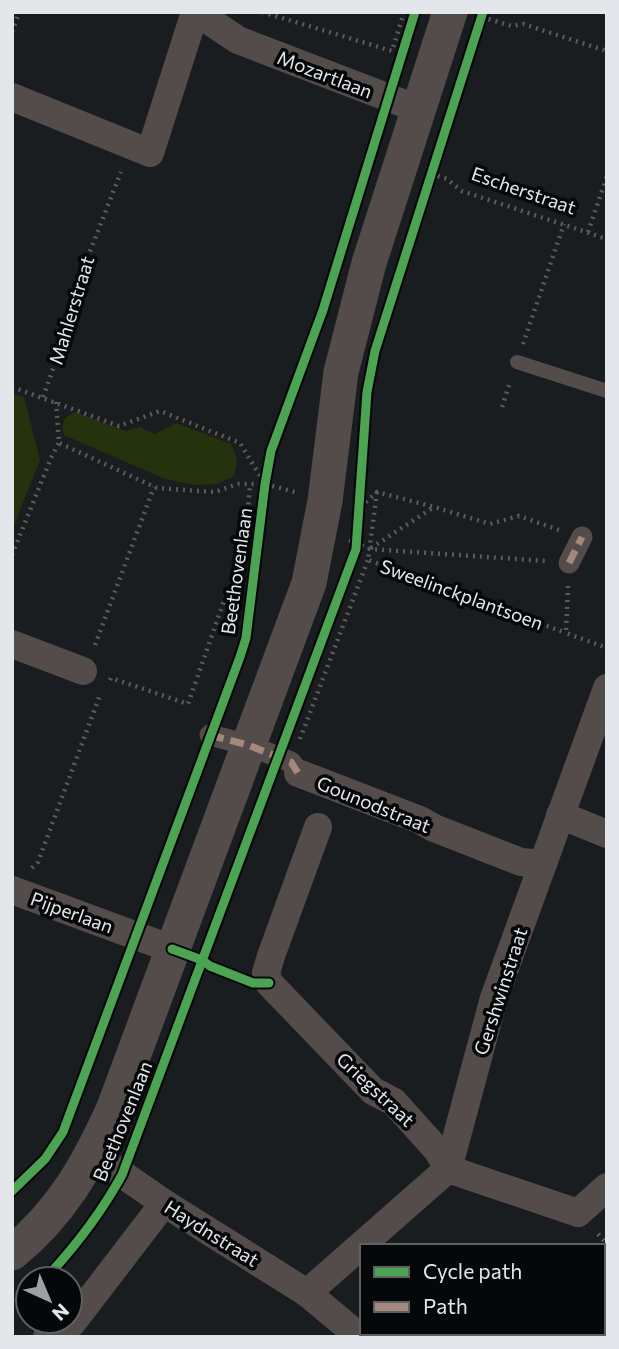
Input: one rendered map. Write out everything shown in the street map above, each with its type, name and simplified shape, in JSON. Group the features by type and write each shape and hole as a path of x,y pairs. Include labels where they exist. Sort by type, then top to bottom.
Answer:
{"street":[{"name":"Mozartlaan","path":"196,12 238,40 418,109"},
{"path":"12,97 141,149 196,12"},
{"name":"Beethovenlaan","path":"12,1254 64,1200 93,1154 113,1110 309,583 327,490 341,372 369,263 418,109 473,18"},
{"path":"569,563 582,537"},
{"path":"12,644 93,680"},
{"name":"Gershwinstraat","path":"448,1169 494,998 560,815 603,707"},
{"name":"Gounodstraat","path":"211,735 248,746 434,828 521,862 543,864"},
{"path":"560,815 607,834"},
{"name":"Griegstraat","path":"318,827 271,956 266,973 269,984 373,1091 394,1102 438,1150 448,1169"},
{"name":"Pijperlaan","path":"13,893 172,949"},
{"name":"Haydnstraat","path":"93,1154 164,1203 307,1293 360,1337"},
{"path":"363,1244 448,1169 578,1213 607,1187"},
{"path":"47,1337 72,1323 164,1203"},
{"path":"307,1293 360,1246"}],"lane":[{"path":"517,362 607,391"}],"path":[{"path":"12,32 19,12"},
{"path":"262,12 392,51 404,12"},
{"path":"473,18 512,26 523,24 607,51"},
{"path":"427,187 435,162"},
{"path":"588,232 607,176"},
{"path":"502,407 564,224"},
{"path":"12,387 119,426 160,411 240,443 265,484"},
{"path":"12,555 59,443"},
{"path":"93,680 111,678 188,704 225,598 244,559 250,484"},
{"path":"358,520 360,495"},
{"path":"356,546 358,531"},
{"path":"295,768 368,560"}],"green space":[{"path":"12,393 24,397 40,460 12,530"},
{"path":"76,412 125,431 140,427 155,434 177,423 231,444 237,459 234,476 217,484 196,485 165,479 64,435 64,420"}],"marked path":[{"path":"569,563 582,537"},
{"path":"210,735 248,745 291,762 298,773"}],"cycle path":[{"path":"12,1191 45,1159 63,1132 240,657 246,638 271,451 323,310 415,12"},
{"path":"58,1265 87,1229 122,1175 356,549 367,392 375,351 483,12"},
{"path":"172,949 253,983 269,983"}]}
